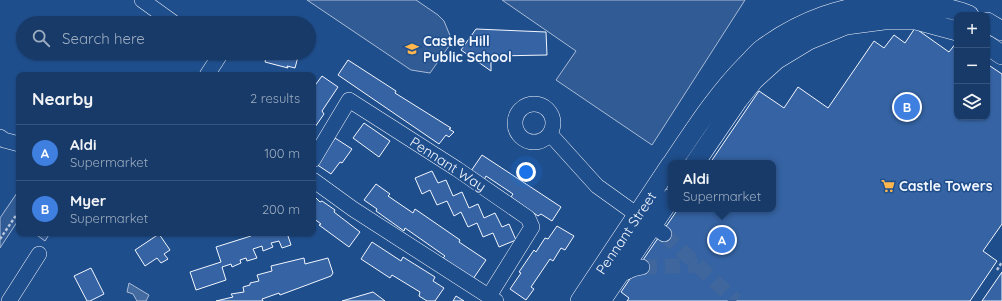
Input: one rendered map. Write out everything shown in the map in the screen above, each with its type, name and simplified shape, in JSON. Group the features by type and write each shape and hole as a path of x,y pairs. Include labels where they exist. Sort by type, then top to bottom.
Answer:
{"main road":[{"name":"Pennant Street","path":"674,160 692,132 732,78 761,50 788,32 830,13 856,7 883,4 918,4 945,8 959,12"},
{"path":"697,160 738,100 754,80 776,60 809,40 846,25 884,20 916,20 954,30"},
{"path":"990,24 1002,31"},
{"path":"990,48 1002,55"},
{"name":"Pennant Street","path":"580,301 651,225 668,173"},
{"name":"Pennant Street","path":"601,301 651,225 668,202"}],"street":[{"path":"142,0 164,16"},
{"path":"209,72 217,60"},
{"name":"Pennant Way","path":"316,155 349,100 457,169 528,218 532,227 492,298 353,209 316,182"},
{"path":"550,134 597,186 651,225"},
{"path":"0,137 4,140 16,143"},
{"path":"9,301 39,254"},
{"path":"618,276 633,269 642,267"}],"path":[{"path":"0,239 16,215"},
{"path":"997,270 1002,262"}],"shaded area":[{"path":"307,0 416,0 444,21 451,38 449,46 430,73 411,70"},
{"path":"502,0 745,0 652,145 556,80 576,51"},
{"path":"16,194 16,224 0,248 0,218"},
{"path":"38,236 48,236 45,241"},
{"path":"129,283 149,295 146,301 137,301 133,294 127,292"}],"building":[{"name":"Castle Towers","path":"915,28 949,52 954,46 954,120 990,120 990,66 1002,74 1002,224 983,251 997,261 970,301 627,301 629,298 621,292 676,212 776,212 776,160 712,160 759,91 784,108 798,87 828,108 874,41 884,48 894,35 905,43"},
{"path":"476,29 546,32 547,55 496,56 496,60 491,60 491,71 461,50"},
{"path":"265,60 297,60 295,68 287,66 288,68 265,62"},
{"path":"348,60 396,91 395,93 451,128 449,129 454,132 449,137 446,135 439,144 338,75"},
{"path":"322,76 338,87 322,111 324,114 316,126 316,84"},
{"path":"364,123 390,141 379,157 353,138"},
{"path":"335,138 352,149 342,163 340,162 331,174 316,164"},
{"path":"482,155 561,207 552,221 541,214 538,216 511,197 513,194 486,176 484,180 471,171"},
{"path":"432,171 438,183 446,180 453,196 462,192 469,208 478,204 484,218 495,213 502,227 509,224 516,240 499,247 493,233 483,237 477,223 468,227 461,212 454,216 447,201 437,205 430,190 422,194 415,178"},
{"path":"376,184 390,194 388,196 413,213 415,209 486,260 473,279 443,258 445,256 405,228 404,231 376,211 377,209 364,200"},
{"path":"316,198 320,202 322,201 335,210 334,212 360,232 349,247 319,225 321,224 316,220"},
{"path":"557,226 574,236 565,250 561,248 553,261 550,259 531,287 534,289 526,300 510,289 521,273 519,272 534,250 536,252 545,238 548,239"},
{"path":"156,236 160,236 170,250 164,254 168,259 161,263 157,258 145,266 135,250"},
{"path":"251,236 288,236 291,245 282,248 279,241 271,243 273,247 263,251 262,246 253,249 257,258 247,261 246,258 240,260 241,263 232,267 231,264 222,267 226,280 196,290 190,272 221,262 216,247"},
{"path":"372,242 401,261 403,257 435,277 433,281 444,288 435,301 427,301 419,296 420,292 392,275 390,278 361,259"},
{"path":"304,258 305,264 328,258 333,273 331,276 280,295 279,293 262,299 263,301 216,301 233,297 231,294 244,292 243,287 250,285 250,283 259,281 257,275 272,271 271,266"},
{"path":"91,268 104,294 87,301 74,276"},
{"path":"1002,272 1002,301 982,301"},
{"path":"373,292 385,301 342,301"},
{"path":"456,296 464,301 453,301"}],"tunnel":[{"path":"664,234 736,301"},
{"path":"642,267 698,265"}],"place":[{"name":"Castle Hill Public School","path":"412,49"},
{"name":"Myer","path":"907,107"},
{"name":"Castle Towers","path":"888,186"},
{"name":"Aldi","path":"722,240"}]}
